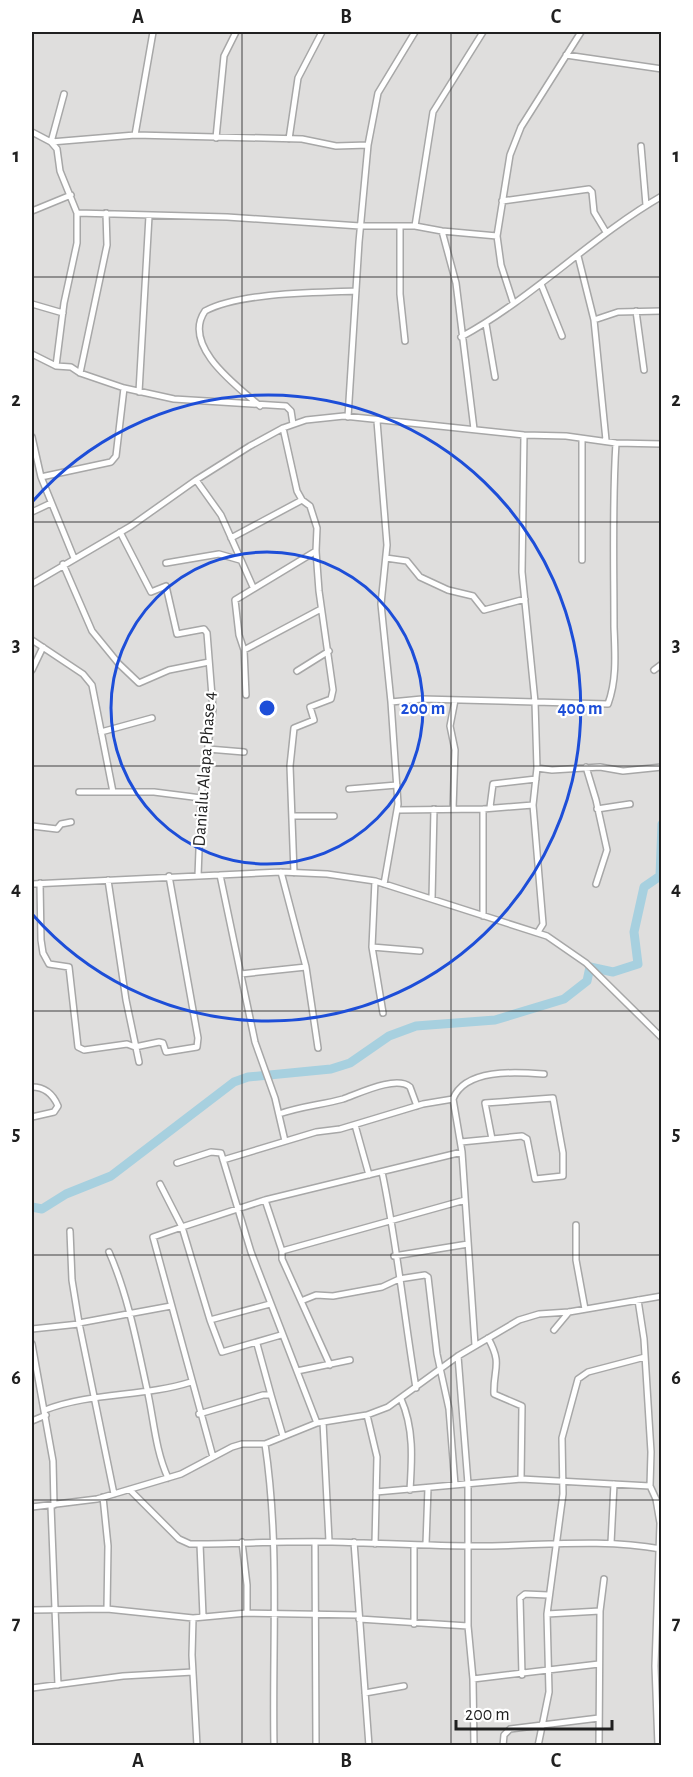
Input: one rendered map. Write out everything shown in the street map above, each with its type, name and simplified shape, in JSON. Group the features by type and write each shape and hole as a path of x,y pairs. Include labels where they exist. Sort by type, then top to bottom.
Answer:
{"street":[{"path":"135,135 153,32"},
{"path":"216,138 224,56 236,32"},
{"path":"289,139 298,78 322,32"},
{"path":"348,417 360,226 368,145 378,93 415,32"},
{"path":"415,226 433,112 483,32"},
{"path":"513,302 504,278 497,236 510,155 521,127 581,32"},
{"path":"566,55 662,69"},
{"path":"51,142 64,94"},
{"path":"32,132 51,142 57,149 60,171 77,213 77,243 63,313 56,366"},
{"path":"51,142 135,135 289,139 336,147 368,145"},
{"path":"641,146 646,205"},
{"path":"502,201 589,189 592,192 594,212 606,232"},
{"path":"32,211 71,195"},
{"path":"461,338 505,311 513,302 541,284 606,232 662,196"},
{"path":"77,213 227,217 360,226 415,226 497,236"},
{"path":"80,373 107,245 106,213"},
{"path":"139,392 149,216"},
{"path":"400,227 399,282 405,341"},
{"path":"442,231 456,283 474,429"},
{"path":"578,256 594,320 606,440"},
{"path":"541,284 562,336"},
{"path":"262,407 212,363 200,328 205,311 213,307 256,298 356,291"},
{"path":"32,304 63,313"},
{"path":"636,311 644,370"},
{"path":"594,320 618,312 662,311"},
{"path":"486,324 495,377"},
{"path":"32,354 56,366 71,367 80,373 139,392 174,399 262,407 286,406 291,411 293,424"},
{"path":"41,477 111,462 116,456 124,388"},
{"path":"32,584 120,532 196,480 283,428 322,417 348,417 524,435 606,440 616,443 662,444"},
{"path":"377,421 386,558 381,604 391,702 398,810 384,884"},
{"path":"283,428 297,491 302,500 310,506 316,521 318,537 315,551 333,696 331,699 310,707 314,720 294,728 290,766 294,873"},
{"path":"524,435 522,572 535,702 537,768 533,805 543,924 538,932"},
{"path":"32,437 41,477 74,558"},
{"path":"582,439 582,560"},
{"path":"391,702 454,700 597,706 608,704 612,695 616,657 613,505 616,443"},
{"path":"196,480 221,515 253,587"},
{"path":"231,538 302,500"},
{"path":"32,512 51,503"},
{"name":"Danialu Alapa Phase 4","path":"120,532 151,592 166,586 177,634 206,630 213,696 201,798 198,876"},
{"path":"246,695 244,650 238,635 235,601 250,592 253,587 315,551"},
{"path":"166,563 219,554 240,560"},
{"path":"386,558 407,561 420,577 448,590 473,596 484,610 525,599"},
{"path":"63,564 92,631 119,664 139,683 169,670 209,662"},
{"path":"244,650 321,609"},
{"path":"32,640 89,680 113,792"},
{"path":"32,670 43,647"},
{"path":"297,671 329,651"},
{"path":"654,670 662,664"},
{"path":"453,809 455,750 450,726 454,700"},
{"path":"101,732 152,718"},
{"path":"208,749 244,752"},
{"path":"537,768 552,770 586,767 623,771 662,767"},
{"path":"586,767 607,850 596,884"},
{"path":"490,807 493,784 536,779"},
{"path":"349,789 397,785"},
{"path":"78,792 154,792 201,798"},
{"path":"597,809 630,804"},
{"path":"398,810 483,809 533,805"},
{"path":"432,899 434,809"},
{"path":"483,809 483,916"},
{"path":"293,816 334,816"},
{"path":"32,826 57,829 61,824 70,822"},
{"path":"281,872 306,967 318,1048"},
{"path":"32,884 281,872 327,874 375,881 538,932 574,953 586,963 662,1038"},
{"path":"220,875 255,1042 279,1114 285,1142"},
{"path":"40,883 43,953 49,964 69,967 78,1047 84,1050 127,1044 135,1047 159,1042 163,1043 166,1052 193,1049 198,1043 169,876"},
{"path":"108,880 139,1062"},
{"path":"375,881 372,947 383,1013"},
{"path":"372,947 420,951"},
{"path":"241,975 306,967"},
{"path":"654,1029 662,1026"},
{"path":"475,1345 462,1152 453,1099 461,1085 470,1080 511,1072 544,1074"},
{"path":"279,1114 312,1103 342,1099 363,1090 401,1083 410,1087 417,1106"},
{"path":"32,1087 44,1089 51,1094 58,1106 57,1110 50,1113 32,1117"},
{"path":"461,1142 522,1136 527,1139 535,1179 563,1176 563,1153 553,1098 485,1103 492,1138"},
{"path":"224,1160 417,1106 453,1099"},
{"path":"355,1125 369,1175"},
{"path":"485,1139 489,1131"},
{"path":"177,1163 219,1151 224,1160 238,1210 281,1335 320,1422 329,1541"},
{"path":"213,1457 199,1414 153,1237 265,1200 462,1152"},
{"path":"382,1172 392,1220 394,1256 417,1388"},
{"path":"160,1184 182,1227 222,1352 257,1344 281,1335"},
{"path":"265,1200 282,1251 282,1259 330,1365"},
{"path":"282,1251 465,1200"},
{"path":"576,1225 576,1260 585,1309"},
{"path":"70,1231 72,1281 79,1323 114,1494"},
{"path":"394,1256 468,1244"},
{"path":"110,1252 129,1313 147,1390 156,1445 168,1478"},
{"path":"301,1301 316,1295 333,1296 382,1287 399,1279 425,1275 428,1277 449,1409 455,1485"},
{"path":"32,1507 85,1503 168,1478 242,1444 265,1444 320,1422 367,1414 401,1399 458,1356 519,1320 539,1314 568,1312 662,1296"},
{"path":"638,1300 645,1357 651,1452 650,1486 659,1511 658,1746"},
{"path":"210,1320 270,1304"},
{"path":"32,1329 171,1306"},
{"path":"554,1330 568,1312"},
{"path":"488,1338 496,1354 498,1365 494,1394 522,1406 521,1479"},
{"path":"32,1344 53,1461 51,1566 56,1610 58,1685"},
{"path":"257,1344 283,1436"},
{"path":"458,1356 468,1484 468,1626 473,1678 474,1746"},
{"path":"538,1746 546,1714 550,1671 547,1614 563,1483 562,1438 578,1379 588,1372 645,1357"},
{"path":"297,1371 350,1360"},
{"path":"32,1420 67,1402 168,1389 191,1382"},
{"path":"199,1414 271,1395"},
{"path":"401,1399 408,1414 410,1428 410,1490"},
{"path":"367,1414 377,1457 375,1544"},
{"path":"265,1444 274,1544 274,1746"},
{"path":"376,1492 521,1479 650,1486"},
{"path":"611,1543 614,1484"},
{"path":"426,1544 428,1488"},
{"path":"130,1490 179,1539 190,1544 242,1542 274,1544 329,1541 414,1546 426,1544 544,1546 557,1543 611,1543 660,1550"},
{"path":"104,1497 108,1546 107,1610"},
{"path":"242,1542 247,1585 246,1613"},
{"path":"315,1542 316,1746"},
{"path":"354,1542 369,1746"},
{"path":"200,1544 203,1616"},
{"path":"414,1546 414,1624"},
{"path":"599,1746 600,1611 604,1579"},
{"path":"522,1675 520,1598 525,1594 548,1595"},
{"path":"32,1610 107,1610 193,1618 246,1613 273,1615 314,1613 414,1624 468,1626"},
{"path":"547,1614 600,1611"},
{"path":"193,1618 197,1746"},
{"path":"473,1678 522,1675 599,1664"},
{"path":"32,1688 123,1676 193,1672"},
{"path":"365,1693 404,1686"},
{"path":"503,1746 504,1735 510,1729 541,1727 599,1718"}],"shaded area":[{"path":"32,32 661,32 661,1745 32,1745"}],"waterway":[{"path":"32,1207 42,1209 66,1194 111,1176 234,1082 248,1077 331,1069 350,1063 389,1036 416,1026 495,1020 564,999 587,981 590,967 613,972 638,964 634,932 644,887 660,876 662,824"}]}
